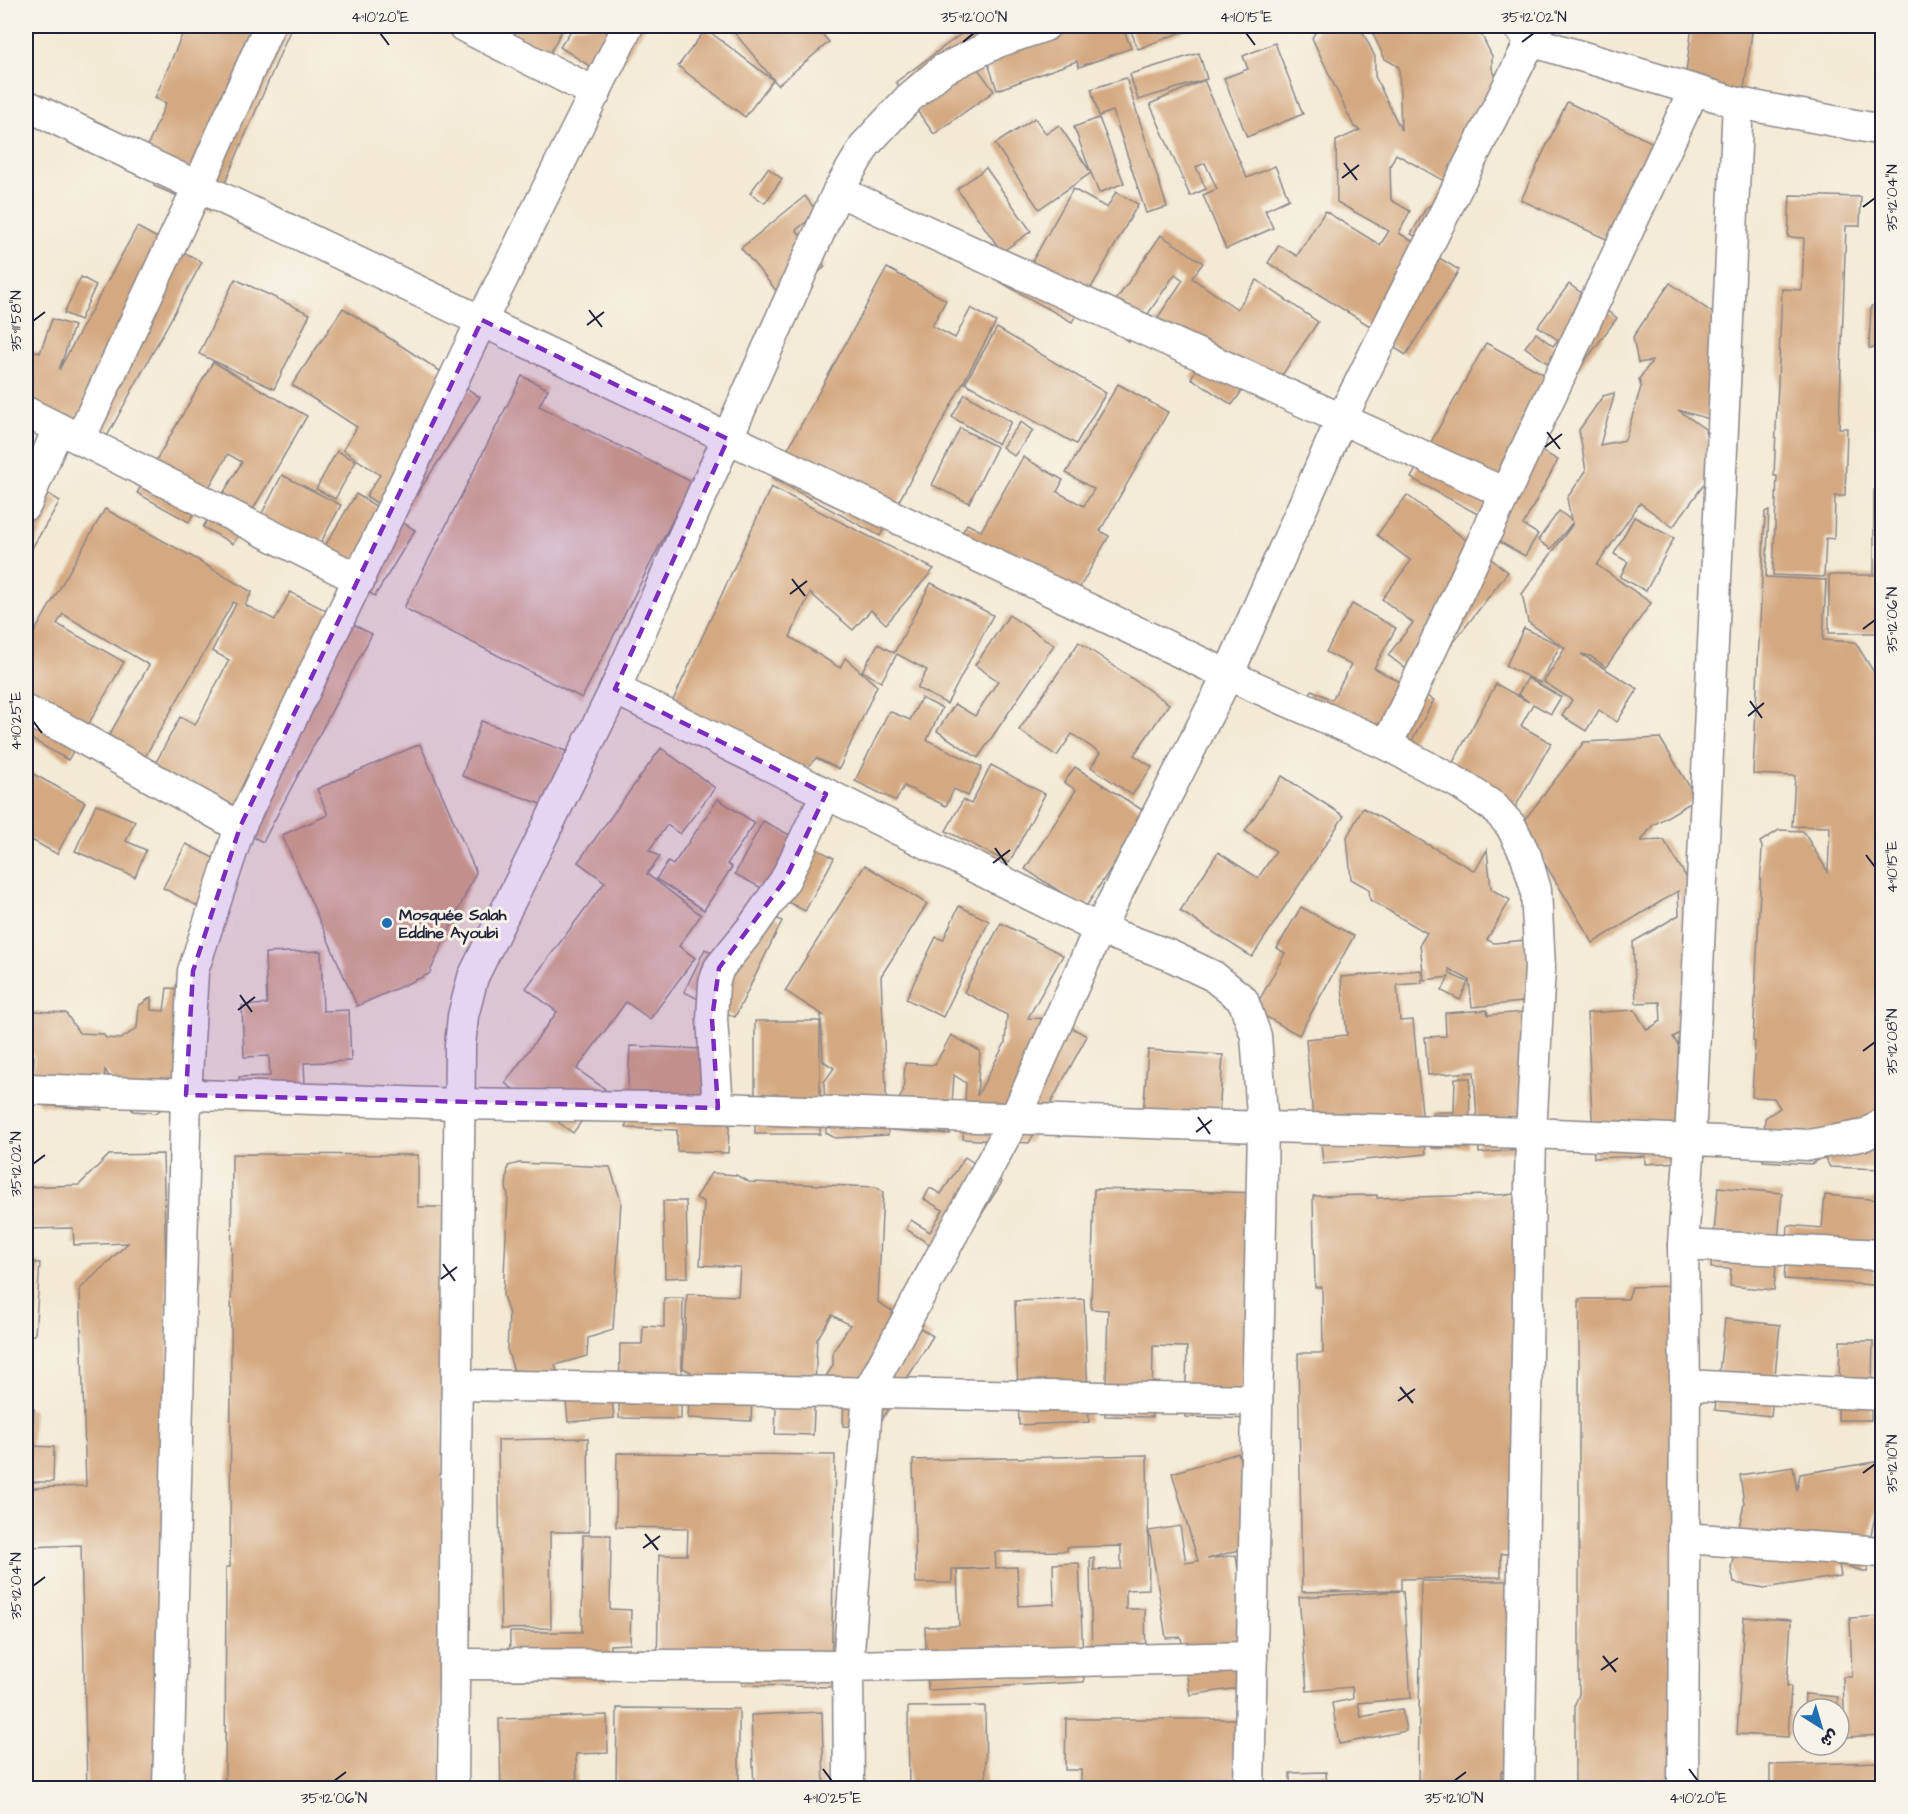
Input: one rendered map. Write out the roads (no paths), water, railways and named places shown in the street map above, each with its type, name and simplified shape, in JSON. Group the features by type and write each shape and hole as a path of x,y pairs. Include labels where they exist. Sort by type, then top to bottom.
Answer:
{"street":[{"path":"26,505 69,433 198,187 269,26"},
{"path":"463,26 596,93"},
{"path":"168,1788 186,1095 194,971 240,826 360,580 482,320 628,26"},
{"path":"453,1788 460,1104 463,1016 473,977 615,689 838,191 866,144 909,98 942,70 998,42 1045,26"},
{"path":"849,1788 848,1666 868,1392 1015,1118 1099,929 1228,675 1342,418 1529,31 1694,90 1738,103 1882,130"},
{"path":"1388,746 1694,90"},
{"path":"1683,1788 1685,1385 1683,1245 1690,1141 1738,103"},
{"path":"26,105 1228,675 1388,746 1460,784 1494,807 1511,826 1526,856 1536,890 1540,968 1531,1133 1519,1788"},
{"path":"838,191 1505,493"},
{"path":"26,412 360,580"},
{"path":"615,689 1099,929 1169,955 1214,976 1243,1000 1256,1036 1263,1127 1250,1788"},
{"path":"26,711 62,727 240,826"},
{"path":"718,1108 712,1019 714,983 718,968 753,926 785,880 826,794"},
{"path":"26,1089 460,1104 718,1108 1263,1127 1531,1133 1809,1145 1865,1135 1882,1124"},
{"path":"1683,1245 1882,1255"},
{"path":"458,1384 1257,1400"},
{"path":"1685,1385 1882,1395"},
{"path":"1684,1538 1882,1552"},
{"path":"454,1664 848,1666 1252,1657"}],"place":[{"name":"Mosquée Salah Eddine Ayoubi","path":"387,923"}]}
